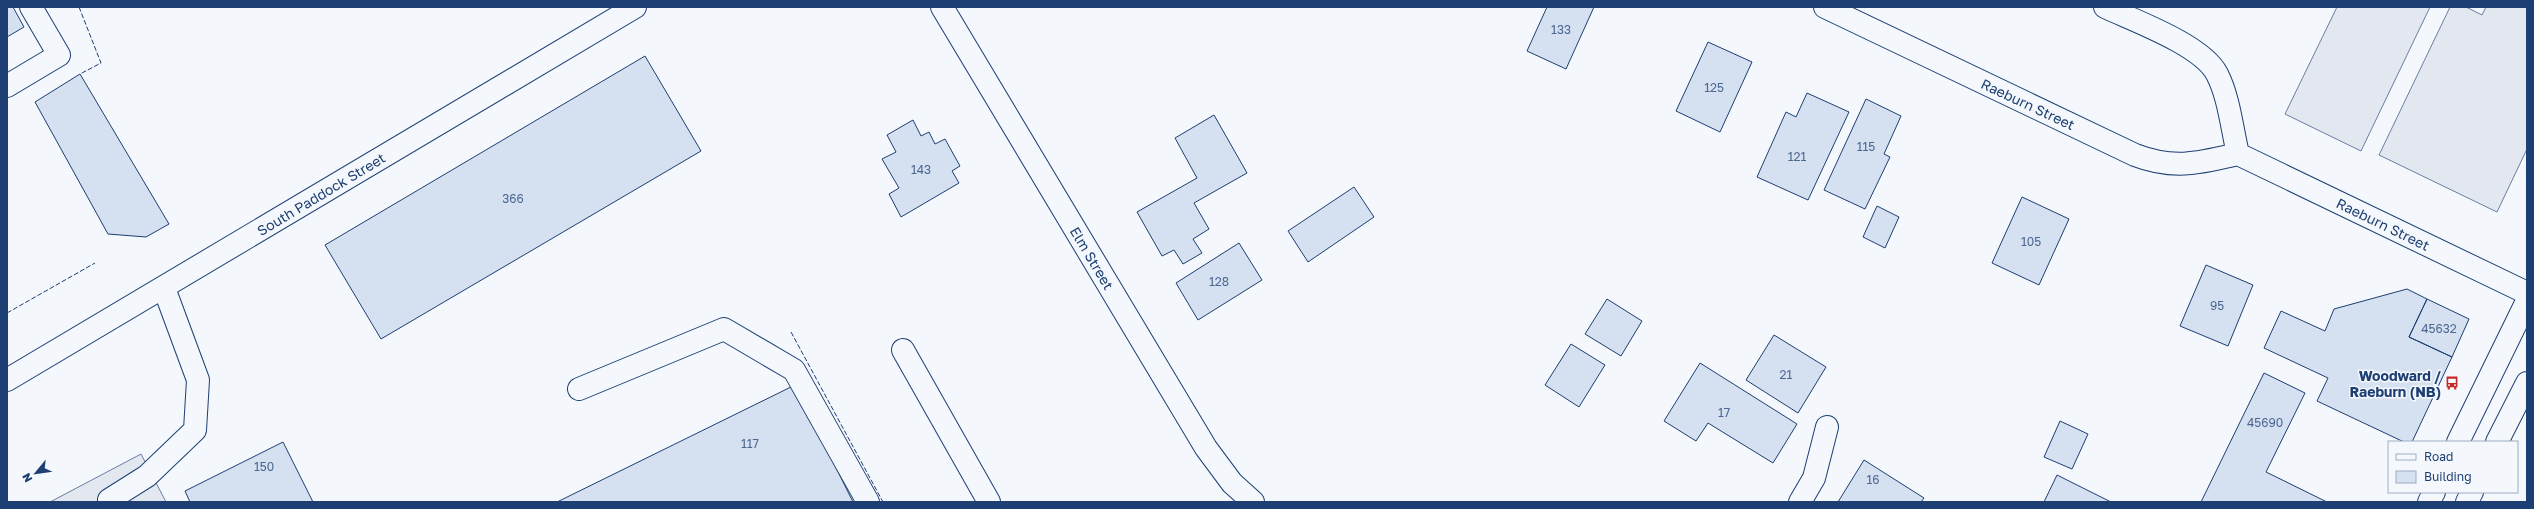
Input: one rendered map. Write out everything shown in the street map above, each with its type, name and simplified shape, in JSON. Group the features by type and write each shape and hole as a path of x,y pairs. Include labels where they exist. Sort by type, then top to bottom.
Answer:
{"street":[{"path":"7,86 59,55 31,7"},
{"name":"South Paddock Street","path":"7,380 635,7"},
{"name":"Elm Street","path":"942,7 1206,448 1232,483 1253,502"},
{"name":"Raeburn Street","path":"1825,7 2149,160 2178,165 2192,164 2238,154 2527,293"},
{"path":"2105,7 2189,47 2210,62 2222,85 2238,154"},
{"path":"109,500 147,476 195,430 198,380 164,288"},
{"path":"2458,441 2527,301"},
{"path":"579,389 724,329 794,370 868,502"},
{"path":"903,350 989,502"},
{"path":"2498,441 2527,383"},
{"path":"1800,502 1814,478 1827,427"},
{"path":"2429,502 2434,493"},
{"path":"2467,502 2472,493"}],"shaded area":[{"path":"2337,7 2430,7 2361,151 2285,114"},
{"path":"2450,7 2466,7 2482,15 2486,7 2527,7 2527,149 2497,212 2379,155"},
{"path":"141,454 166,502 50,502"}],"building":[{"path":"7,7 13,7 24,27 7,37"},
{"path":"1547,7 1594,7 1566,69 1527,51"},
{"path":"1708,42 1752,62 1720,132 1676,111"},
{"path":"645,56 701,151 381,339 325,245"},
{"path":"80,74 169,224 146,237 108,234 35,102"},
{"path":"1807,93 1849,112 1808,200 1757,177 1786,112 1796,117"},
{"path":"1866,99 1901,116 1884,154 1890,157 1865,209 1824,190"},
{"path":"1214,115 1247,173 1194,203 1209,229 1193,239 1202,253 1183,264 1174,250 1162,256 1137,212 1197,178 1175,138"},
{"path":"913,120 921,136 929,132 935,144 945,139 960,166 952,171 959,183 901,217 889,194 899,188 882,159 896,152 887,135"},
{"path":"1354,187 1374,217 1308,262 1288,231"},
{"path":"2022,197 2069,219 2039,285 1992,263"},
{"path":"1877,206 1899,217 1885,248 1863,237"},
{"path":"1239,243 1262,280 1198,320 1176,283"},
{"path":"2206,265 2253,285 2228,346 2180,326"},
{"path":"2407,289 2427,299 2409,337 2452,357 2412,441 2402,441 2317,401 2328,378 2264,348 2281,311 2325,331 2334,309"},
{"path":"1607,299 1642,321 1621,356 1585,334"},
{"path":"2427,299 2469,319 2452,357 2409,337"},
{"path":"1774,335 1826,367 1798,413 1746,380"},
{"path":"1571,344 1605,365 1579,407 1545,385"},
{"path":"1700,363 1797,424 1773,463 1708,423 1696,441 1664,421"},
{"path":"2264,373 2305,393 2266,472 2327,502 2201,502"},
{"path":"795,385 853,502 557,502"},
{"path":"2060,421 2088,434 2072,469 2044,457"},
{"path":"283,442 313,502 190,502 185,491"},
{"path":"1864,460 1924,498 1921,502 1838,502"},
{"path":"2057,475 2111,502 2044,502"}],"fence":[{"path":"79,7 101,63 80,74"},
{"path":"7,313 95,263"},
{"path":"791,332 883,502"}],"place":[{"name":"Woodward / Raeburn (NB)","path":"2452,383"}]}
